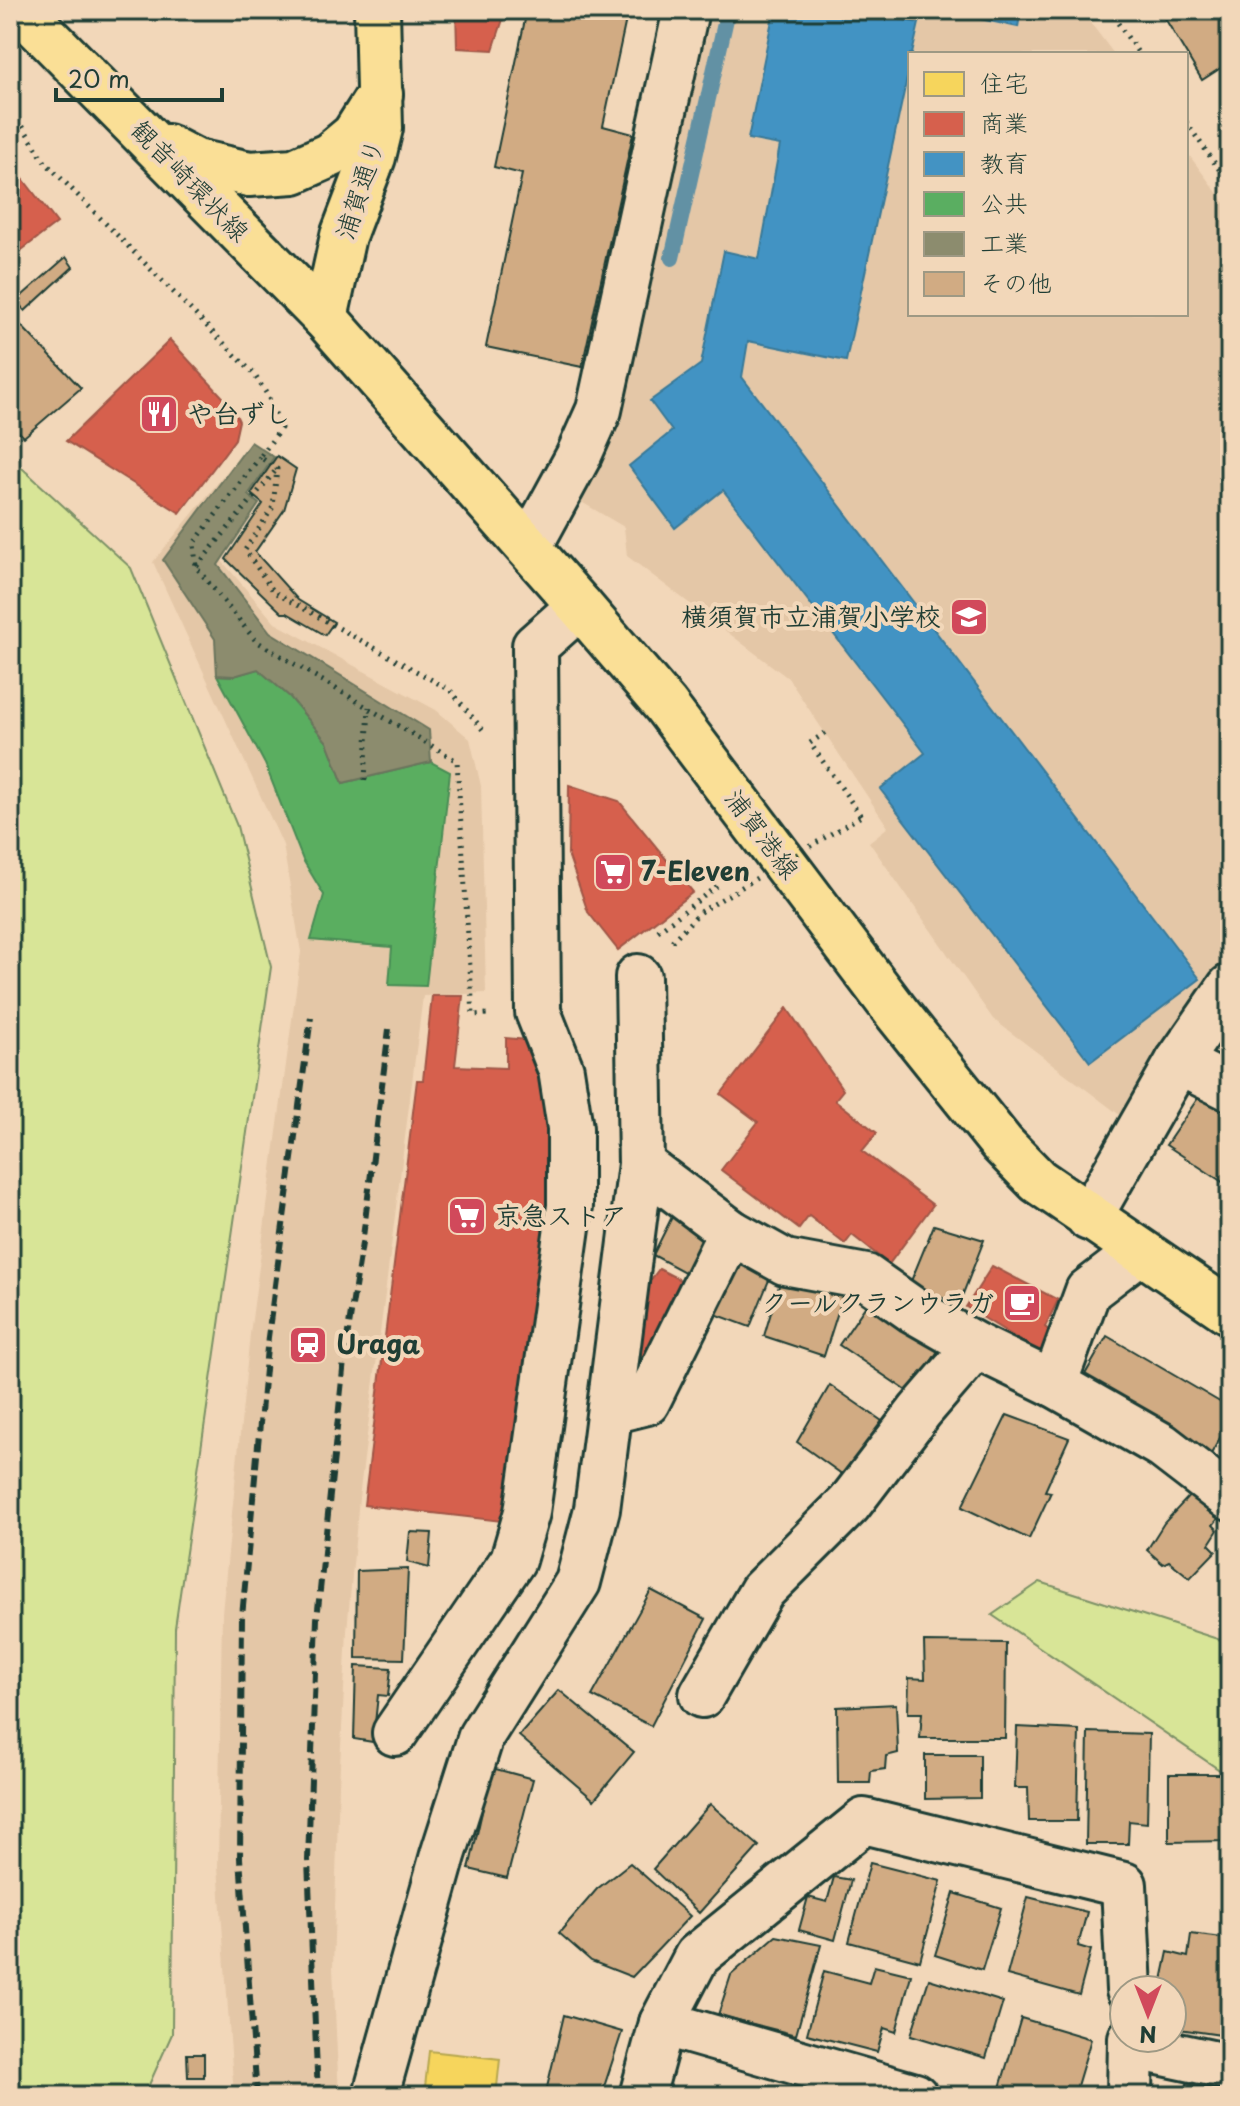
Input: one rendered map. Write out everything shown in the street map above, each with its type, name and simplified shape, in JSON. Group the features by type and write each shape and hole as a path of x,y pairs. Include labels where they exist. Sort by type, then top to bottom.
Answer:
{"main road":[{"name":"観音崎環状線","path":"21,10 325,318"},
{"name":"浦賀通り","path":"325,318 343,236 380,128 377,10"},
{"path":"144,134 196,162 249,174 294,171 330,155 354,135 380,93"},
{"name":"浦賀港線","path":"325,318 665,705 888,1000 1002,1144 1038,1181 1230,1312"}],"street":[{"path":"529,547 578,457 599,410 686,10"},
{"path":"395,1733 513,1560 527,1512 570,1206 570,1128 561,1070 538,1012 535,646 580,606"},
{"path":"378,2096 443,1855 481,1736 578,1582 597,1509 641,1164 638,977"},
{"path":"1089,1218 1178,1062 1230,987"},
{"path":"1178,1062 1230,1088"},
{"path":"641,1164 731,1232 785,1262 866,1277 913,1310 976,1346 1054,1384 1161,1445 1230,1498"},
{"path":"611,1411 647,1402 731,1232"},
{"path":"1054,1384 1088,1291 1139,1252"},
{"path":"702,1695 762,1591 849,1504 920,1411 976,1346"},
{"path":"642,2096 662,2023 697,1956 864,1821 1124,1885 1128,1974"},
{"path":"662,2023 915,2096"},
{"path":"1130,2096 1131,2054"},
{"path":"1179,2054 1230,2067"}],"path":[{"path":"1109,10 1138,52"},
{"path":"10,106 45,162 254,374 268,396 281,428 194,543 196,567 256,641 457,761 473,1015 538,1012"},
{"path":"1188,125 1230,185"},
{"path":"260,457 277,469"},
{"path":"196,567 277,469"},
{"path":"277,469 273,507 245,550 274,592 450,690 482,726 485,739"},
{"path":"365,780 369,707"},
{"path":"700,912 861,816 810,743 825,733"},
{"path":"638,977 642,943 721,883"}],"shaded area":[{"name":"横須賀市立浦賀小学校","path":"713,10 1081,10 1112,52 908,52 908,316 1188,316 1188,154 1230,210 1230,968 1125,1119 993,1019 869,842 888,827 788,678 627,556 624,527 578,500 614,423"},
{"path":"251,442 274,457 248,495 259,504 222,561 275,623 436,710 470,739 481,786 486,993 423,996 359,1498 347,1631 339,1785 333,1968 339,2096 234,2096 218,1866 222,1613 250,1334 301,952 283,845 153,562"}],"green space":[{"path":"10,457 131,568 237,826 271,967 175,1628 172,2034 144,2096 10,2096"},
{"path":"1040,1582 1230,1643 1230,1777 992,1615"}],"building: 住宅":[{"path":"429,2051 500,2059 496,2096 424,2096"}],"building: 商業":[{"path":"456,10 506,10 493,50 457,48"},
{"path":"10,162 57,223 10,259"},
{"path":"170,340 233,408 239,421 235,439 180,513 66,441"},
{"path":"569,785 619,801 693,892 618,950 588,912 568,854"},
{"path":"432,996 463,996 455,1066 506,1068 506,1038 528,1040 547,1094 563,1117 510,1522 364,1505 417,1080 423,1080"},
{"path":"787,1008 843,1090 835,1100 877,1133 862,1151 933,1205 889,1264 852,1235 845,1244 809,1216 799,1229 721,1170 758,1122 721,1094"},
{"path":"992,1266 1058,1300 1045,1327 1054,1335 1041,1353 966,1307"},
{"path":"659,1269 694,1287 644,1381 635,1375 650,1281"}],"building: 教育":[{"path":"774,10 852,10 919,23 912,52 908,52 908,73 846,361 748,341 742,377 1200,979 1090,1062 880,789 925,753 723,490 675,528 629,466 672,431 650,401 701,364 724,251 759,259 780,145 748,139"},
{"path":"938,10 1021,10 1018,27"}],"building: 公共":[{"path":"258,669 290,697 327,742 343,783 431,762 450,772 426,986 389,985 392,947 311,940 324,895 303,860 265,764 217,675 234,676"}],"building: 工業":[{"path":"251,442 274,457 248,495 259,504 218,565 270,632 429,730 431,762 343,783 327,742 290,697 258,669 234,676 217,675 215,639 163,560"}],"building: その他":[{"path":"527,10 628,10 603,126 633,134 582,367 486,347 522,174 494,167"},
{"path":"1160,10 1230,10 1230,62 1202,80 1188,52"},
{"path":"66,257 73,267 25,311 16,301"},
{"path":"10,314 81,388 24,437 10,423"},
{"path":"277,456 296,469 284,510 255,552 298,600 334,622 325,635 282,613 226,559 263,504 251,494"},
{"path":"1200,1095 1230,1114 1230,1187 1166,1145"},
{"path":"673,1215 713,1237 690,1275 653,1255"},
{"path":"934,1225 984,1240 959,1304 909,1286"},
{"path":"730,1256 771,1275 750,1327 707,1311"},
{"path":"781,1279 843,1296 824,1356 764,1336"},
{"path":"867,1304 938,1351 910,1393 839,1345"},
{"path":"1107,1336 1230,1408 1230,1420 1211,1454 1083,1378"},
{"path":"830,1385 882,1421 846,1477 797,1442"},
{"path":"1007,1415 1069,1438 1045,1491 1051,1492 1029,1539 962,1507"},
{"path":"1193,1492 1222,1514 1213,1525 1218,1530 1209,1544 1216,1551 1190,1578 1169,1561 1163,1564 1147,1550 1164,1523"},
{"path":"410,1532 432,1533 429,1568 407,1562"},
{"path":"408,1569 404,1659 356,1658 357,1571"},
{"path":"651,1590 706,1619 651,1726 592,1696"},
{"path":"924,1642 1006,1643 1005,1738 920,1738 922,1713 908,1713 909,1678 925,1679"},
{"path":"356,1666 391,1668 388,1696 378,1695 373,1742 354,1739"},
{"path":"559,1690 634,1752 594,1800 519,1736"},
{"path":"896,1704 898,1753 886,1756 885,1769 871,1771 870,1783 838,1783 837,1707"},
{"path":"1017,1727 1079,1730 1077,1821 1029,1821 1028,1788 1015,1788"},
{"path":"1088,1732 1149,1734 1147,1823 1129,1821 1128,1844 1086,1844"},
{"path":"925,1755 980,1755 980,1798 925,1799"},
{"path":"492,1768 533,1779 507,1878 469,1869"},
{"path":"1169,1774 1230,1774 1230,1841 1169,1842"},
{"path":"710,1804 759,1846 699,1913 653,1869"},
{"path":"630,1863 690,1916 632,1977 591,1961 559,1933 597,1889"},
{"path":"870,1863 941,1881 920,1961 849,1942"},
{"path":"834,1877 851,1880 835,1940 799,1930 808,1897 827,1902"},
{"path":"954,1893 1001,1908 982,1970 935,1955"},
{"path":"1028,1897 1087,1912 1078,1946 1091,1950 1079,1995 1007,1975"},
{"path":"1191,1934 1230,1939 1228,2036 1188,2030 1188,1974 1163,1974 1168,1952 1188,1957"},
{"path":"776,1936 821,1945 796,2035 718,2015 731,1975"},
{"path":"874,1966 911,1975 896,2032 884,2028 877,2052 807,2034 824,1971 869,1983"},
{"path":"929,1979 1003,2002 986,2058 911,2035"},
{"path":"564,2015 622,2032 601,2096 545,2096"},
{"path":"1021,2018 1091,2039 1074,2096 1016,2096 999,2091"},
{"path":"187,2054 204,2054 204,2077 188,2077"},
{"path":"1187,2084 1222,2091 1220,2096 1183,2096"}],"waterway":[{"path":"672,258 728,10"}],"railway":[{"path":"257,2096 240,1858 242,1617 268,1337 311,1017"},
{"path":"318,2096 308,1860 317,1619 345,1351 363,1237 389,1029"}],"place":[{"name":"や台ずし","path":"159,414"},
{"name":"横須賀市立浦賀小学校","path":"969,617"},
{"name":"7-Eleven","path":"613,872"},
{"name":"京急ストア","path":"467,1216"},
{"name":"クールクランウラガ","path":"1022,1303"},
{"name":"Uraga","path":"308,1345"}]}
